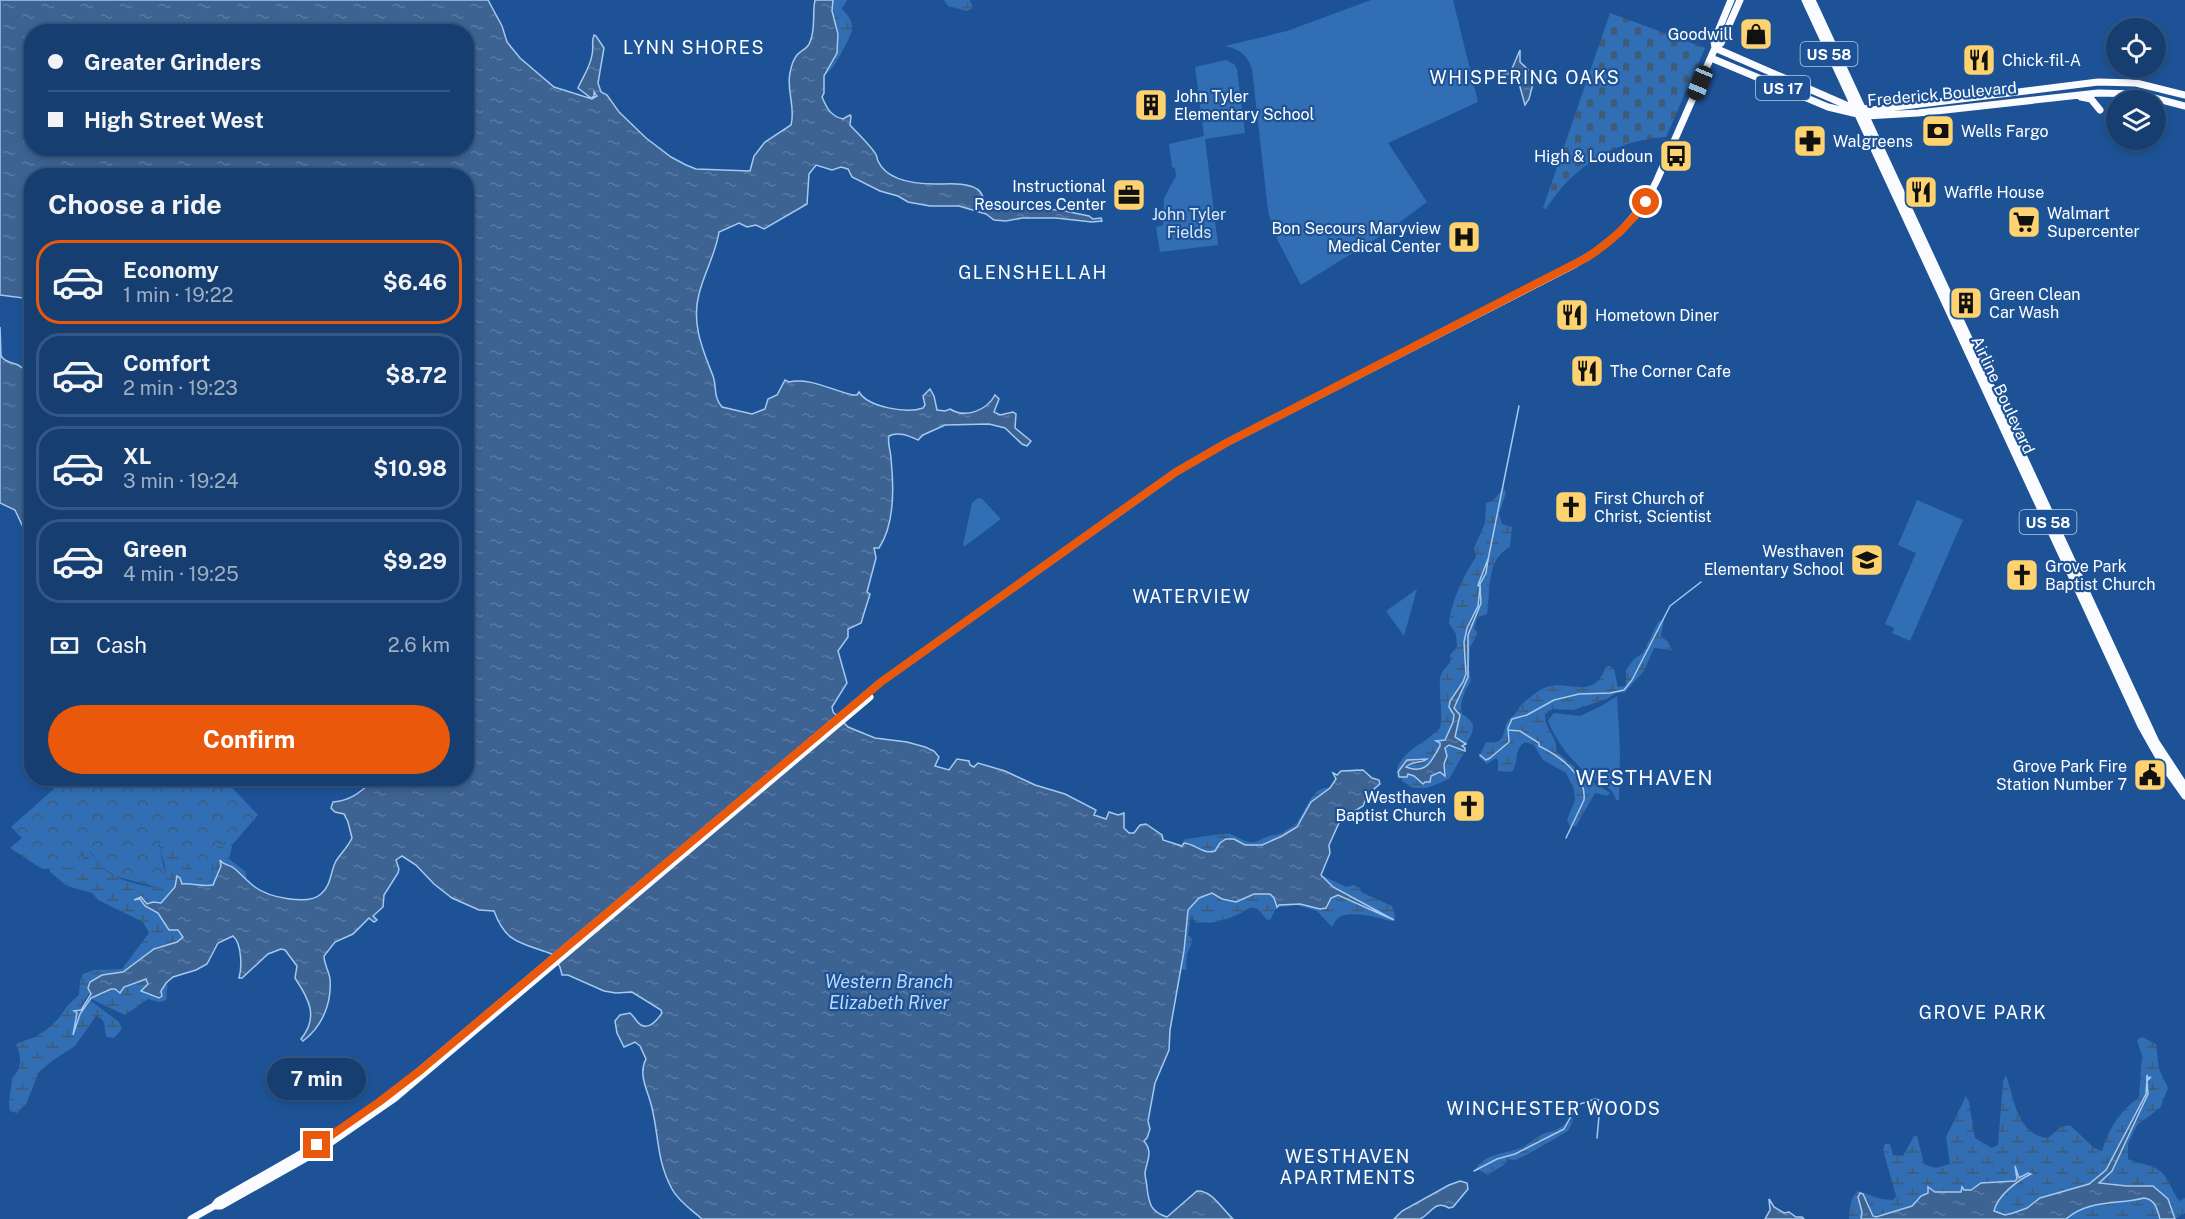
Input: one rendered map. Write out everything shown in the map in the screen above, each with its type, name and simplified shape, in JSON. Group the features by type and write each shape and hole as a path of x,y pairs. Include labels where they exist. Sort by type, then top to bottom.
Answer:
{"main road":[{"path":"1715,48 1714,41 1731,0"},
{"path":"191,1219 330,1137 379,1102 546,967 881,682 1139,498 1195,460 1572,266 1606,244 1627,226 1652,190 1715,48 1721,43 1740,0"},
{"name":"Airline Boulevard","path":"1805,0 1860,112 2148,726 2165,758 2185,786"},
{"name":"Airline Boulevard","path":"1812,0 1858,98 1862,125 2141,726 2163,765 2185,796"},
{"name":"Frederick Boulevard","path":"1715,48 1860,112 2098,82 2143,85 2185,95"},
{"name":"Frederick Boulevard","path":"1711,58 1834,109 1860,112 1918,113 2098,93 2125,93 2155,97 2185,106"},
{"path":"2055,97 2064,99 2088,97 2100,110"},
{"path":"1858,98 1869,105 1891,108"},
{"path":"1834,109 1862,125"}],"green space":[{"path":"833,0 847,0 842,9 850,20 852,30 837,61 824,76 839,43"},
{"path":"944,0 970,0 973,8 967,11 948,6"},
{"path":"1371,0 1453,0 1478,102 1388,143 1427,202 1385,233 1301,285 1278,241 1268,210 1252,69 1242,53 1225,46 1287,31"},
{"path":"1610,13 1705,48 1666,137 1630,143 1597,158 1569,180 1546,209 1543,208"},
{"name":"John Tyler Fields","path":"1226,60 1234,64 1237,69 1245,133 1205,139 1218,245 1160,252 1156,227 1163,225 1164,198 1176,176 1175,168 1172,167 1169,144 1204,136 1195,67"},
{"path":"1503,486 1506,493 1499,514 1502,524 1512,527 1510,547 1496,560 1489,586 1487,614 1477,618 1474,629 1478,633 1470,647 1471,681 1463,697 1461,710 1462,714 1472,723 1471,734 1466,744 1455,737 1458,719 1454,708 1468,677 1468,635 1478,611 1482,594 1480,584 1486,573 1488,560 1478,585 1480,587 1478,606 1466,631 1465,677 1450,701 1453,718 1450,729 1437,753 1424,768 1417,770 1406,768 1412,762 1424,762 1408,760 1398,772 1400,762 1405,756 1440,728 1441,675 1449,664 1450,655 1457,647 1456,634 1449,623 1452,607 1476,557 1474,548 1485,523 1486,503 1496,497"},
{"path":"978,498 982,499 1001,519 965,546 963,545 972,503"},
{"path":"1917,500 1963,520 1910,641 1892,633 1894,628 1885,624 1916,553 1898,545"},
{"path":"1417,589 1404,636 1386,611"},
{"path":"1664,619 1661,636 1672,650 1654,648 1644,671 1625,692 1616,693 1607,699 1573,710 1553,709 1545,714 1555,741 1556,751 1588,779 1610,793 1608,796 1595,793 1576,826 1570,827 1567,820 1575,800 1574,790 1566,773 1543,760 1534,745 1525,742 1521,745 1512,772 1498,771 1496,758 1487,764 1479,757 1486,742 1501,740 1508,720 1523,703 1542,689 1560,685 1586,687 1600,678 1609,666 1614,669 1618,687 1626,686 1626,670 1634,659 1643,653 1658,622"},
{"path":"1617,696 1620,751 1619,800 1616,800 1611,790 1590,776 1575,762 1559,742 1548,720 1554,713 1580,716"},
{"path":"1448,745 1465,751 1449,779 1427,788 1413,788 1402,781 1401,777 1407,777 1408,774 1425,782 1437,772 1446,774 1444,764 1447,756 1444,750"},
{"path":"1356,769 1380,782 1368,794 1363,806 1339,823 1329,845 1330,853 1321,875 1346,887 1354,885 1360,888 1361,892 1392,906 1394,920 1355,914 1341,916 1332,927 1317,911 1296,905 1280,907 1275,910 1270,920 1254,908 1213,923 1196,923 1191,916 1188,935 1193,940 1187,954 1186,970 1181,969 1182,918 1223,856 1182,846 1184,840 1227,834 1247,842 1254,842 1282,833 1297,822 1314,794 1324,788 1330,788 1336,779 1333,773 1337,775 1341,771"},
{"path":"57,786 231,786 258,815 232,845 225,842 218,850 212,862 213,877 209,883 204,882 165,839 159,845 166,879 159,888 115,876 102,867 90,851 81,850 84,862 80,868 42,869 10,848 22,838 11,827"},
{"path":"165,839 206,883 211,882 216,849 228,842 232,847 229,859 245,871 247,879 242,877 234,867 220,862 221,866 213,885 181,884 178,877 175,887 161,903 155,902 147,905 140,897 134,901 140,899 145,906 159,913 169,930 177,930 183,937 177,942 154,949 123,972 102,975 79,1011 74,1033 82,1010 91,1000 119,1022 122,1029 114,1038 107,1037 104,1022 96,1016 75,1046 39,1072 26,1104 17,1113 10,1111 12,1078 18,1071 20,1063 16,1045 35,1037 59,1018 79,995 83,974 95,970 122,969 149,933 143,922 98,900 92,893 67,886 50,872 50,869 80,868 84,862 81,850 83,846 107,872 137,884 159,888 166,878 160,846 160,840"},
{"path":"146,979 148,980 146,994 154,994 159,992 168,981 166,1000 160,1002 148,999 125,1015 92,999 107,990 115,989 119,993 124,987"},
{"path":"2142,1037 2156,1044 2159,1069 2168,1088 2160,1108 2137,1125 2128,1144 2128,1159 2161,1172 2179,1201 2185,1198 2185,1213 2175,1219 2153,1186 2098,1184 2112,1171 2148,1094 2148,1079 2145,1081 2146,1094 2109,1167 2089,1184 2040,1198 2027,1208 2006,1215 1994,1211 1997,1201 2027,1173 2019,1178 2016,1169 2017,1179 1983,1183 1968,1190 1963,1188 1961,1192 1935,1192 1931,1188 1912,1206 1876,1217 1868,1209 1863,1194 1858,1197 1862,1212 1861,1219 1849,1219 1852,1200 1858,1191 1881,1199 1893,1200 1896,1196 1883,1150 1885,1144 1890,1144 1893,1155 1903,1156 1914,1136 1917,1136 1924,1164 1936,1168 1950,1164 1946,1137 1966,1096 1975,1138 1992,1148 1998,1145 2003,1081 2006,1075 2018,1114 2029,1130 2048,1138 2061,1127 2070,1125 2094,1148 2102,1151 2116,1121 2139,1097 2142,1056 2137,1040"},
{"path":"1570,1118 1573,1121 1568,1131 1528,1154 1515,1160 1508,1159 1505,1164 1488,1175 1479,1170 1475,1171 1478,1165 1489,1157 1523,1147 1540,1135 1561,1127"},
{"path":"2144,1198 2154,1203 2160,1219 2066,1219 2094,1205"}],"water":[{"name":"Western Branch Elizabeth River","path":"0,0 488,0 502,26 507,42 520,58 554,87 592,99 597,96 594,92 591,98 578,88 591,59 594,35 604,48 598,83 601,92 607,95 619,112 646,138 671,157 696,169 750,171 754,156 765,142 791,125 789,79 792,64 797,55 810,42 815,0 833,0 832,11 838,34 837,53 824,76 822,97 835,116 843,119 851,116 850,125 876,154 882,168 888,173 912,182 968,185 979,191 991,206 1060,210 1089,216 1093,219 1101,218 1102,221 1056,218 994,220 986,214 959,206 930,206 908,202 852,177 848,169 841,167 832,170 816,165 809,174 807,204 764,229 756,225 747,227 739,223 719,232 699,294 696,316 702,347 713,376 717,399 722,407 752,414 765,409 768,399 777,395 785,380 805,381 853,395 859,392 871,402 898,410 923,408 925,405 923,396 930,389 937,410 950,409 963,413 981,409 995,395 999,399 994,412 1000,415 1013,412 1016,414 1015,428 1031,441 1027,446 1022,444 1005,428 989,424 945,425 923,435 918,440 900,434 889,436 893,481 891,517 879,548 874,548 876,558 867,592 870,594 861,623 848,629 848,637 838,651 847,683 832,707 833,712 848,727 875,738 907,742 934,751 939,757 935,766 949,770 957,759 969,761 974,767 978,763 1005,771 1035,785 1065,794 1096,810 1094,815 1106,819 1109,812 1118,815 1124,813 1124,828 1129,833 1134,833 1140,825 1146,824 1162,835 1163,840 1182,846 1184,843 1188,844 1207,852 1215,851 1226,839 1234,839 1245,845 1262,845 1297,827 1311,802 1330,788 1336,779 1333,773 1337,775 1341,771 1363,770 1372,778 1379,780 1380,784 1368,794 1363,806 1339,823 1329,845 1330,853 1321,875 1333,887 1394,920 1338,895 1331,898 1326,908 1320,909 1300,904 1277,907 1270,894 1254,894 1236,902 1222,899 1212,893 1199,898 1188,910 1169,1050 1155,1083 1148,1121 1150,1129 1144,1141 1149,1150 1145,1177 1150,1203 1154,1210 1162,1215 1167,1217 1197,1191 1212,1197 1233,1219 702,1219 681,1201 663,1168 654,1115 643,1076 646,1059 640,1046 635,1042 624,1047 617,1033 615,1021 620,1015 630,1013 640,1024 648,1026 658,1018 662,1013 661,1010 632,992 604,991 568,975 562,975 552,954 516,941 504,930 494,911 479,910 452,898 434,884 416,865 402,856 396,860 398,873 384,895 383,907 373,916 377,920 374,922 369,918 353,934 335,942 324,956 330,979 329,997 316,1029 303,1041 301,1039 310,1023 311,1016 308,1001 295,978 297,966 285,950 281,949 268,954 242,978 239,978 240,950 233,936 218,943 207,964 173,977 166,983 161,991 162,996 159,998 141,991 148,984 146,979 124,987 120,993 111,989 91,998 80,1014 73,1035 77,1013 74,1011 81,1010 91,994 88,988 90,982 102,975 123,972 154,949 177,942 183,937 178,930 169,930 158,913 145,906 140,899 134,900 141,897 147,904 161,903 175,887 177,876 182,884 213,885 221,866 220,860 233,867 261,891 288,899 315,898 327,886 336,861 352,838 344,814 335,812 331,808 333,802 351,797 367,786 474,786 474,168 24,168 24,298 0,295"},
{"path":"1520,50 1520,62 1535,76 1529,99 1525,105 1517,76 1514,73 1502,75 1511,71"},
{"path":"0,327 1,356 24,370 24,528 15,510 0,503"},
{"path":"1488,559 1486,573 1480,584 1481,603 1468,635 1468,677 1454,708 1460,715 1455,737 1466,744 1462,746 1465,751 1449,745 1445,748 1447,756 1444,764 1445,776 1440,772 1431,776 1430,782 1423,784 1408,774 1407,777 1399,777 1398,772 1407,760 1427,759 1406,767 1413,769 1424,768 1428,765 1440,746 1440,743 1436,741 1445,740 1453,722 1454,715 1449,707 1450,701 1466,674 1464,642 1467,628 1478,606 1480,587 1478,585"},
{"path":"2147,1075 2148,1078 2151,1077 2147,1081 2148,1094 2112,1171 2099,1183 2153,1186 2168,1199 2175,1219 2160,1219 2154,1203 2144,1198 2094,1205 2066,1219 1861,1219 1862,1212 1858,1197 1860,1193 1863,1194 1873,1216 1876,1217 1912,1206 1921,1196 1928,1193 1928,1187 1935,1192 1961,1192 1962,1187 1964,1190 1971,1190 1981,1183 2015,1181 2017,1179 2015,1166 2019,1178 2028,1173 2031,1174 2014,1184 1999,1200 1994,1211 2005,1215 2027,1208 2040,1198 2089,1184 2106,1170 2146,1094"},
{"path":"1460,1181 1467,1183 1468,1189 1453,1207 1437,1206 1420,1219 1394,1219 1402,1211"},
{"path":"1769,1199 1774,1207 1784,1213 1789,1212 1804,1219 1765,1219 1770,1210"}],"waterway":[{"path":"1488,560 1519,406"},
{"path":"1480,755 1486,760 1509,742 1508,728 1512,719 1527,715 1554,700 1579,694 1624,690 1632,680 1670,606 1701,582"},
{"path":"1508,730 1520,731 1539,743 1539,746 1570,767 1581,782 1584,800 1566,838"},
{"path":"1474,1171 1497,1159 1515,1154 1564,1129 1577,1105 1595,1099 1599,1100 1600,1105 1597,1138"}],"place":[{"name":"Goodwill","path":"1756,34"},
{"name":"Chick-fil-A","path":"1979,60"},
{"name":"John Tyler Elementary School","path":"1151,105"},
{"name":"Wells Fargo","path":"1938,131"},
{"name":"Walgreens","path":"1810,141"},
{"name":"High & Loudoun","path":"1676,156"},
{"name":"Waffle House","path":"1921,192"},
{"name":"Instructional Resources Center","path":"1129,195"},
{"name":"Walmart Supercenter","path":"2024,222"},
{"name":"Bon Secours Maryview Medical Center","path":"1464,237"},
{"name":"Green Clean Car Wash","path":"1966,303"},
{"name":"Hometown Diner","path":"1572,315"},
{"name":"The Corner Cafe","path":"1587,371"},
{"name":"First Church of Christ, Scientist","path":"1571,507"},
{"name":"Westhaven Elementary School","path":"1867,560"},
{"name":"Grove Park Baptist Church","path":"2022,575"},
{"name":"Grove Park Fire Station Number 7","path":"2150,775"},
{"name":"Westhaven Baptist Church","path":"1469,806"}],"district":[{"name":"LYNN SHORES","path":"694,47"},
{"name":"WHISPERING OAKS","path":"1525,77"},
{"name":"GLENSHELLAH","path":"1033,272"},
{"name":"WATERVIEW","path":"1192,596"},
{"name":"WESTHAVEN","path":"1645,778"},
{"name":"GROVE PARK","path":"1983,1012"},
{"name":"WINCHESTER WOODS","path":"1554,1108"},
{"name":"WESTHAVEN APARTMENTS","path":"1348,1166"}],"route":[{"path":"317,1145 355,1120 422,1069 881,682 1139,498 1176,472 1226,443 1586,258 1627,226 1646,202"}]}
